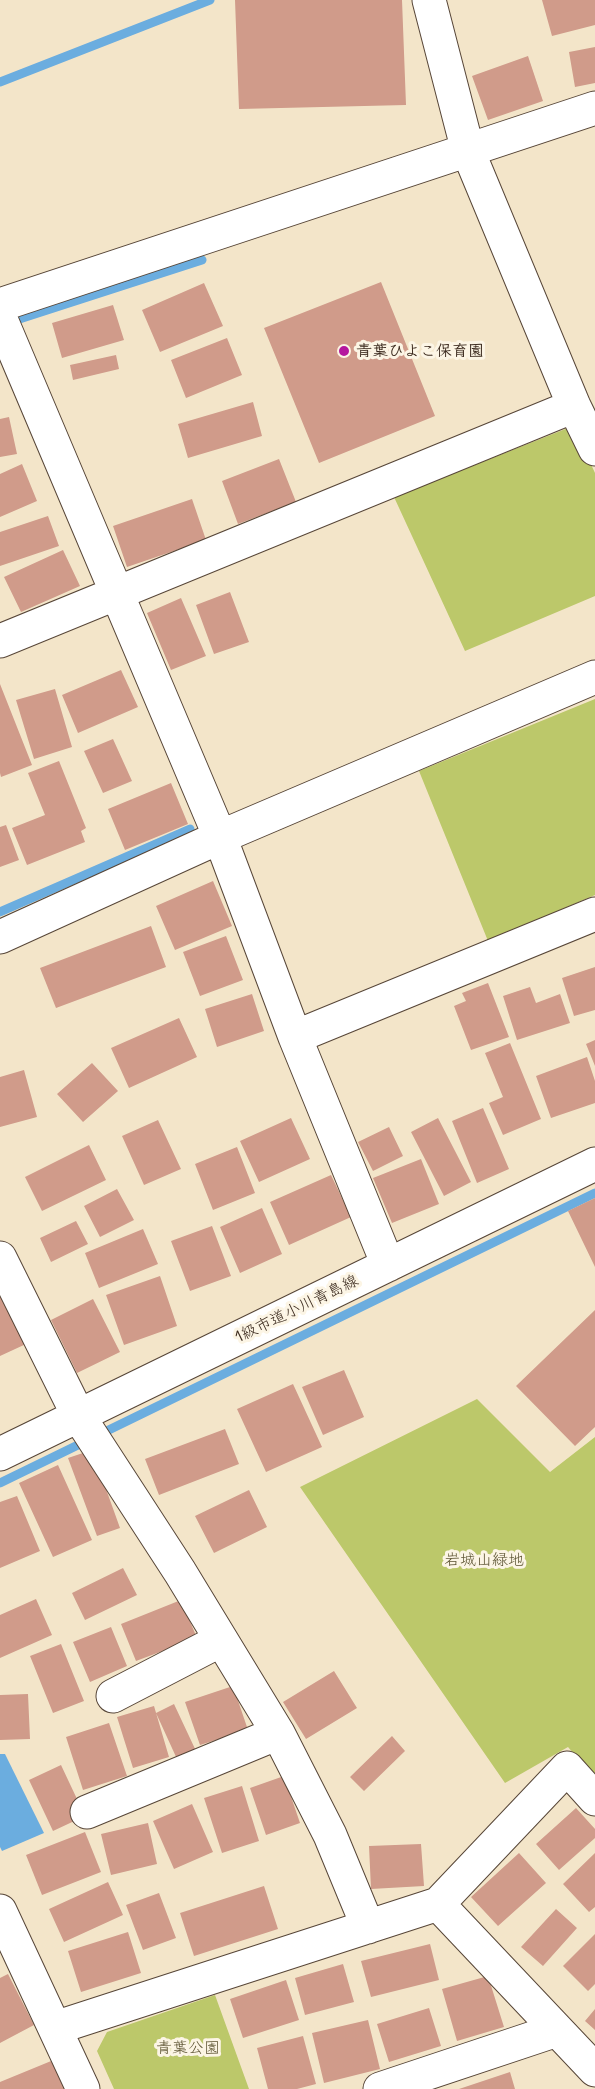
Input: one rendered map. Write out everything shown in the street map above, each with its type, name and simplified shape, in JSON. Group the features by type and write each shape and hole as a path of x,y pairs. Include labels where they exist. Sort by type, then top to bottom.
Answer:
{"street":[{"path":"429,0 468,151 574,406 595,449"},
{"path":"0,305 595,108"},
{"path":"6,330 220,837 296,1037 388,1265"},
{"path":"0,641 574,406"},
{"path":"0,937 220,837 595,677"},
{"path":"296,1037 595,914"},
{"name":"1級市道小川青島線","path":"0,1454 595,1164"},
{"path":"1,1264 78,1415 180,1572 278,1733 330,1835 368,1927"},
{"path":"112,1696 221,1640"},
{"path":"87,1812 278,1733"},
{"path":"55,2028 438,1904 567,1768 595,1799"},
{"path":"438,1904 595,2070"},
{"path":"0,1911 83,2089"},
{"path":"380,2089 557,2030"}],"green space":[{"path":"573,426 595,473 595,596 465,651 394,497"},
{"path":"595,699 595,895 488,941 419,771"},
{"name":"岩城山緑地","path":"477,1399 550,1472 595,1437 595,1778 568,1747 505,1783 300,1487"},
{"name":"青葉公園","path":"215,1995 249,2089 114,2089 97,2051 107,2032"}],"water":[{"path":"0,1754 5,1754 44,1833 2,1851 0,1847"}],"building":[{"path":"235,0 402,0 406,105 239,109"},
{"path":"542,0 595,0 595,25 552,36"},
{"path":"595,47 595,83 575,87 569,52"},
{"path":"528,56 543,101 488,120 472,76"},
{"path":"381,282 435,416 319,463 264,328"},
{"path":"204,283 223,326 160,352 142,310"},
{"path":"113,305 124,340 62,358 52,323"},
{"path":"227,338 242,375 186,398 171,360"},
{"path":"116,355 119,369 73,380 70,365"},
{"path":"253,402 262,436 188,458 178,424"},
{"path":"9,417 17,454 0,457 0,419"},
{"path":"279,459 296,502 238,524 222,481"},
{"path":"22,464 37,501 0,517 0,474"},
{"path":"192,499 206,540 127,567 113,526"},
{"path":"48,516 59,546 0,566 0,532"},
{"path":"63,550 80,586 21,612 4,577"},
{"path":"230,592 249,642 214,654 196,605"},
{"path":"181,598 206,656 171,670 147,613"},
{"path":"121,670 138,707 78,733 62,695"},
{"path":"0,684 32,765 1,777 0,773"},
{"path":"55,689 72,747 34,759 16,700"},
{"path":"113,739 132,781 103,793 84,751"},
{"path":"59,761 86,828 81,831 85,842 27,865 12,828 45,815 28,773"},
{"path":"171,783 188,824 125,850 108,809"},
{"path":"6,825 19,860 0,867 0,827"},
{"path":"213,881 232,926 175,950 156,906"},
{"path":"151,926 166,967 56,1008 40,968"},
{"path":"226,936 243,980 200,996 183,952"},
{"path":"595,967 595,1010 574,1016 562,978"},
{"path":"488,983 509,1037 471,1050 454,1006 466,1001 462,993"},
{"path":"530,987 536,1003 560,994 570,1023 517,1040 503,996"},
{"path":"252,994 264,1031 217,1047 205,1009"},
{"path":"179,1018 197,1057 129,1088 111,1048"},
{"path":"595,1040 595,1066 586,1044"},
{"path":"510,1043 541,1119 503,1135 489,1103 503,1097 485,1053"},
{"path":"587,1057 595,1081 595,1103 551,1118 536,1076"},
{"path":"92,1063 118,1091 83,1122 57,1094"},
{"path":"24,1070 37,1117 0,1127 0,1077"},
{"path":"483,1108 509,1169 477,1183 452,1121"},
{"path":"291,1118 310,1159 259,1182 240,1141"},
{"path":"438,1118 471,1182 444,1196 411,1132"},
{"path":"158,1120 181,1169 144,1185 122,1136"},
{"path":"389,1127 403,1156 373,1171 358,1142"},
{"path":"89,1145 106,1180 42,1211 25,1177"},
{"path":"237,1147 255,1193 213,1210 195,1164"},
{"path":"421,1159 439,1204 392,1223 373,1178"},
{"path":"331,1175 351,1217 289,1245 270,1202"},
{"path":"117,1189 134,1220 100,1237 84,1206"},
{"path":"595,1198 595,1267 568,1211"},
{"path":"262,1208 282,1254 240,1273 220,1227"},
{"path":"76,1221 88,1244 51,1262 40,1238"},
{"path":"212,1226 231,1276 190,1291 171,1241"},
{"path":"143,1229 158,1264 99,1288 85,1253"},
{"path":"160,1276 177,1326 124,1345 106,1295"},
{"path":"0,1289 26,1344 0,1356"},
{"path":"93,1299 120,1352 77,1373 51,1320"},
{"path":"595,1310 595,1427 575,1446 516,1386"},
{"path":"344,1370 364,1417 323,1435 302,1387"},
{"path":"293,1384 322,1447 266,1472 237,1409"},
{"path":"225,1429 239,1464 159,1495 145,1459"},
{"path":"92,1450 120,1528 97,1536 68,1458"},
{"path":"58,1465 92,1540 53,1557 19,1483"},
{"path":"249,1490 267,1527 214,1553 195,1516"},
{"path":"17,1496 40,1551 0,1568 0,1502"},
{"path":"123,1568 137,1595 85,1620 72,1593"},
{"path":"36,1599 52,1635 0,1658 0,1615"},
{"path":"181,1600 197,1638 136,1661 121,1624"},
{"path":"111,1627 127,1666 90,1682 73,1642"},
{"path":"61,1644 84,1701 53,1713 30,1656"},
{"path":"334,1671 357,1708 306,1739 283,1702"},
{"path":"233,1686 248,1730 200,1745 185,1702"},
{"path":"28,1694 30,1739 0,1740 0,1695"},
{"path":"174,1704 196,1751 177,1759 156,1713"},
{"path":"154,1706 169,1757 133,1768 117,1717"},
{"path":"109,1723 127,1776 83,1790 66,1737"},
{"path":"392,1736 405,1751 364,1791 350,1777"},
{"path":"61,1765 85,1816 53,1831 29,1780"},
{"path":"284,1776 300,1823 266,1835 250,1788"},
{"path":"242,1786 259,1841 222,1853 204,1798"},
{"path":"192,1804 213,1852 174,1869 153,1821"},
{"path":"576,1808 595,1829 595,1838 559,1870 536,1844"},
{"path":"148,1823 157,1864 111,1875 101,1834"},
{"path":"85,1832 101,1872 42,1895 26,1855"},
{"path":"421,1844 424,1886 371,1889 369,1846"},
{"path":"519,1853 546,1883 498,1926 471,1897"},
{"path":"595,1853 595,1907 589,1912 563,1884"},
{"path":"108,1882 123,1915 64,1942 49,1909"},
{"path":"264,1886 278,1929 194,1956 180,1913"},
{"path":"159,1893 176,1938 143,1950 126,1905"},
{"path":"556,1909 577,1928 543,1966 521,1947"},
{"path":"128,1932 141,1973 81,1992 68,1951"},
{"path":"595,1934 595,1984 588,1991 563,1966"},
{"path":"430,1944 439,1980 371,1997 361,1961"},
{"path":"343,1964 354,2002 305,2015 295,1978"},
{"path":"8,1974 34,2025 0,2043 0,1978"},
{"path":"488,1976 504,2027 457,2041 442,1989"},
{"path":"286,1980 299,2020 243,2038 230,1999"},
{"path":"429,2008 441,2046 389,2062 377,2024"},
{"path":"595,2009 595,2030 585,2021"},
{"path":"368,2020 380,2069 324,2083 312,2033"},
{"path":"303,2036 316,2084 297,2089 268,2089 257,2048"},
{"path":"56,2059 69,2089 0,2089 0,2082"},
{"path":"510,2072 515,2089 459,2089"}],"waterway":[{"path":"0,82 210,0"},
{"path":"7,323 202,260"},
{"path":"0,912 190,829"},
{"path":"0,1483 595,1193"}],"place":[{"name":"青葉ひよこ保育園","path":"344,351"}]}
